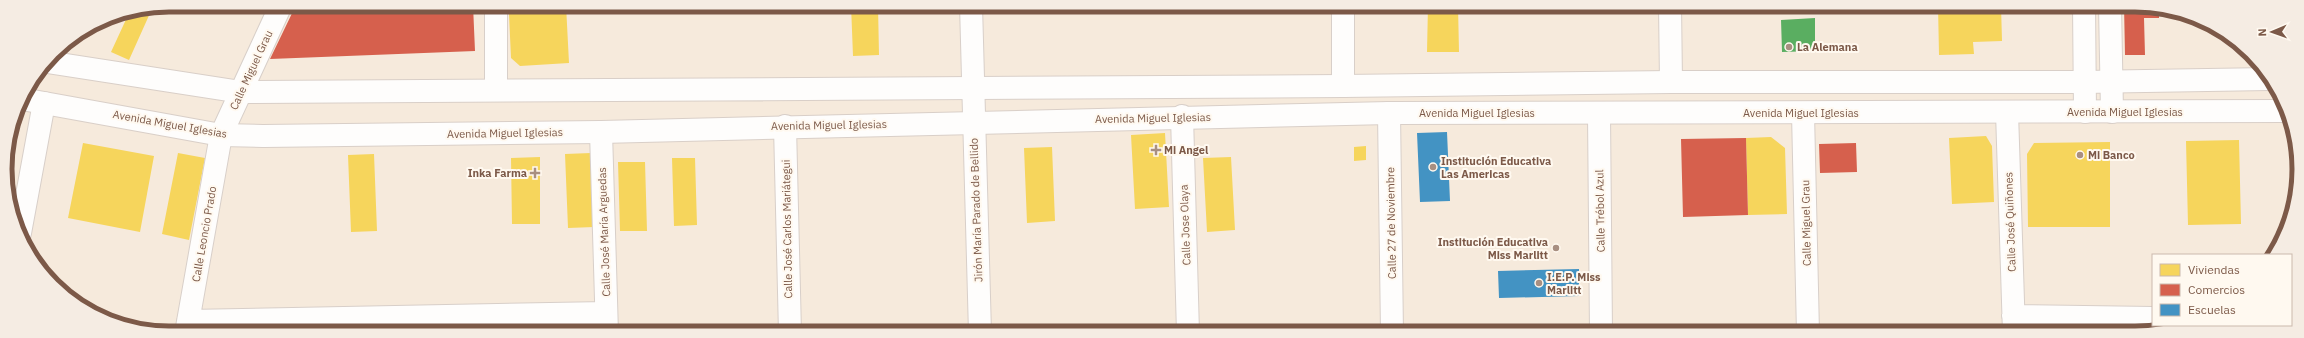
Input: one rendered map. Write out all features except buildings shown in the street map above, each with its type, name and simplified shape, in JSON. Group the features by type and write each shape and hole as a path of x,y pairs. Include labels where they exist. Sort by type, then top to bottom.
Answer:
{"main road":[{"name":"Calle Miguel Grau","path":"221,135 278,12"},
{"path":"496,12 496,90"},
{"name":"Jirón María Parado de Bellido","path":"971,12 980,326"},
{"path":"1343,12 1343,86"},
{"path":"1670,12 1671,82"},
{"path":"2084,12 2085,112"},
{"path":"2110,12 2112,112"},
{"path":"53,63 241,92 1343,86 1671,82 2111,82 2264,79"},
{"name":"Avenida Miguel Iglesias","path":"28,100 221,135 601,132 1182,116 1389,113 1599,114 2281,111"},
{"path":"22,223 44,103"},
{"name":"Calle José Quiñones","path":"2007,112 2013,324"},
{"name":"Calle 27 de Noviembre","path":"1389,113 1392,326"},
{"name":"Calle Miguel Grau","path":"1803,113 1808,326"},
{"name":"Calle Trébol Azul","path":"1599,114 1601,326"},
{"name":"Calle Jose Olaya","path":"1182,116 1188,326"},
{"name":"Calle José Carlos Mariátegui","path":"785,126 790,326"},
{"name":"Calle José María Arguedas","path":"601,132 606,323"},
{"name":"Calle Leoncio Prado","path":"187,326 221,135"},
{"path":"2013,324 2152,318"},
{"path":"292,326 606,323"}],"shaded area":[{"path":"2145,12 2176,17 2204,28 2231,44 2253,65 2266,82 2284,119 2291,149 2292,179 2287,210 2276,238 2267,254 2152,254 2152,325 2145,326 159,326 128,321 100,310 73,294 51,273 33,248 24,229 17,210 12,179 12,159 17,128 28,100 44,73 73,44 90,33 119,20 149,13"}],"place":[{"name":"La Alemana","path":"1789,47"},
{"name":"Mi Angel","path":"1156,150"},
{"name":"Mi Banco","path":"2080,155"},
{"name":"Institución Educativa Las Americas","path":"1433,167"},
{"name":"Inka Farma","path":"535,173"},
{"name":"Institución Educativa Miss Marlitt","path":"1556,248"},
{"name":"I.E.P. Miss Marlitt","path":"1539,283"}]}
